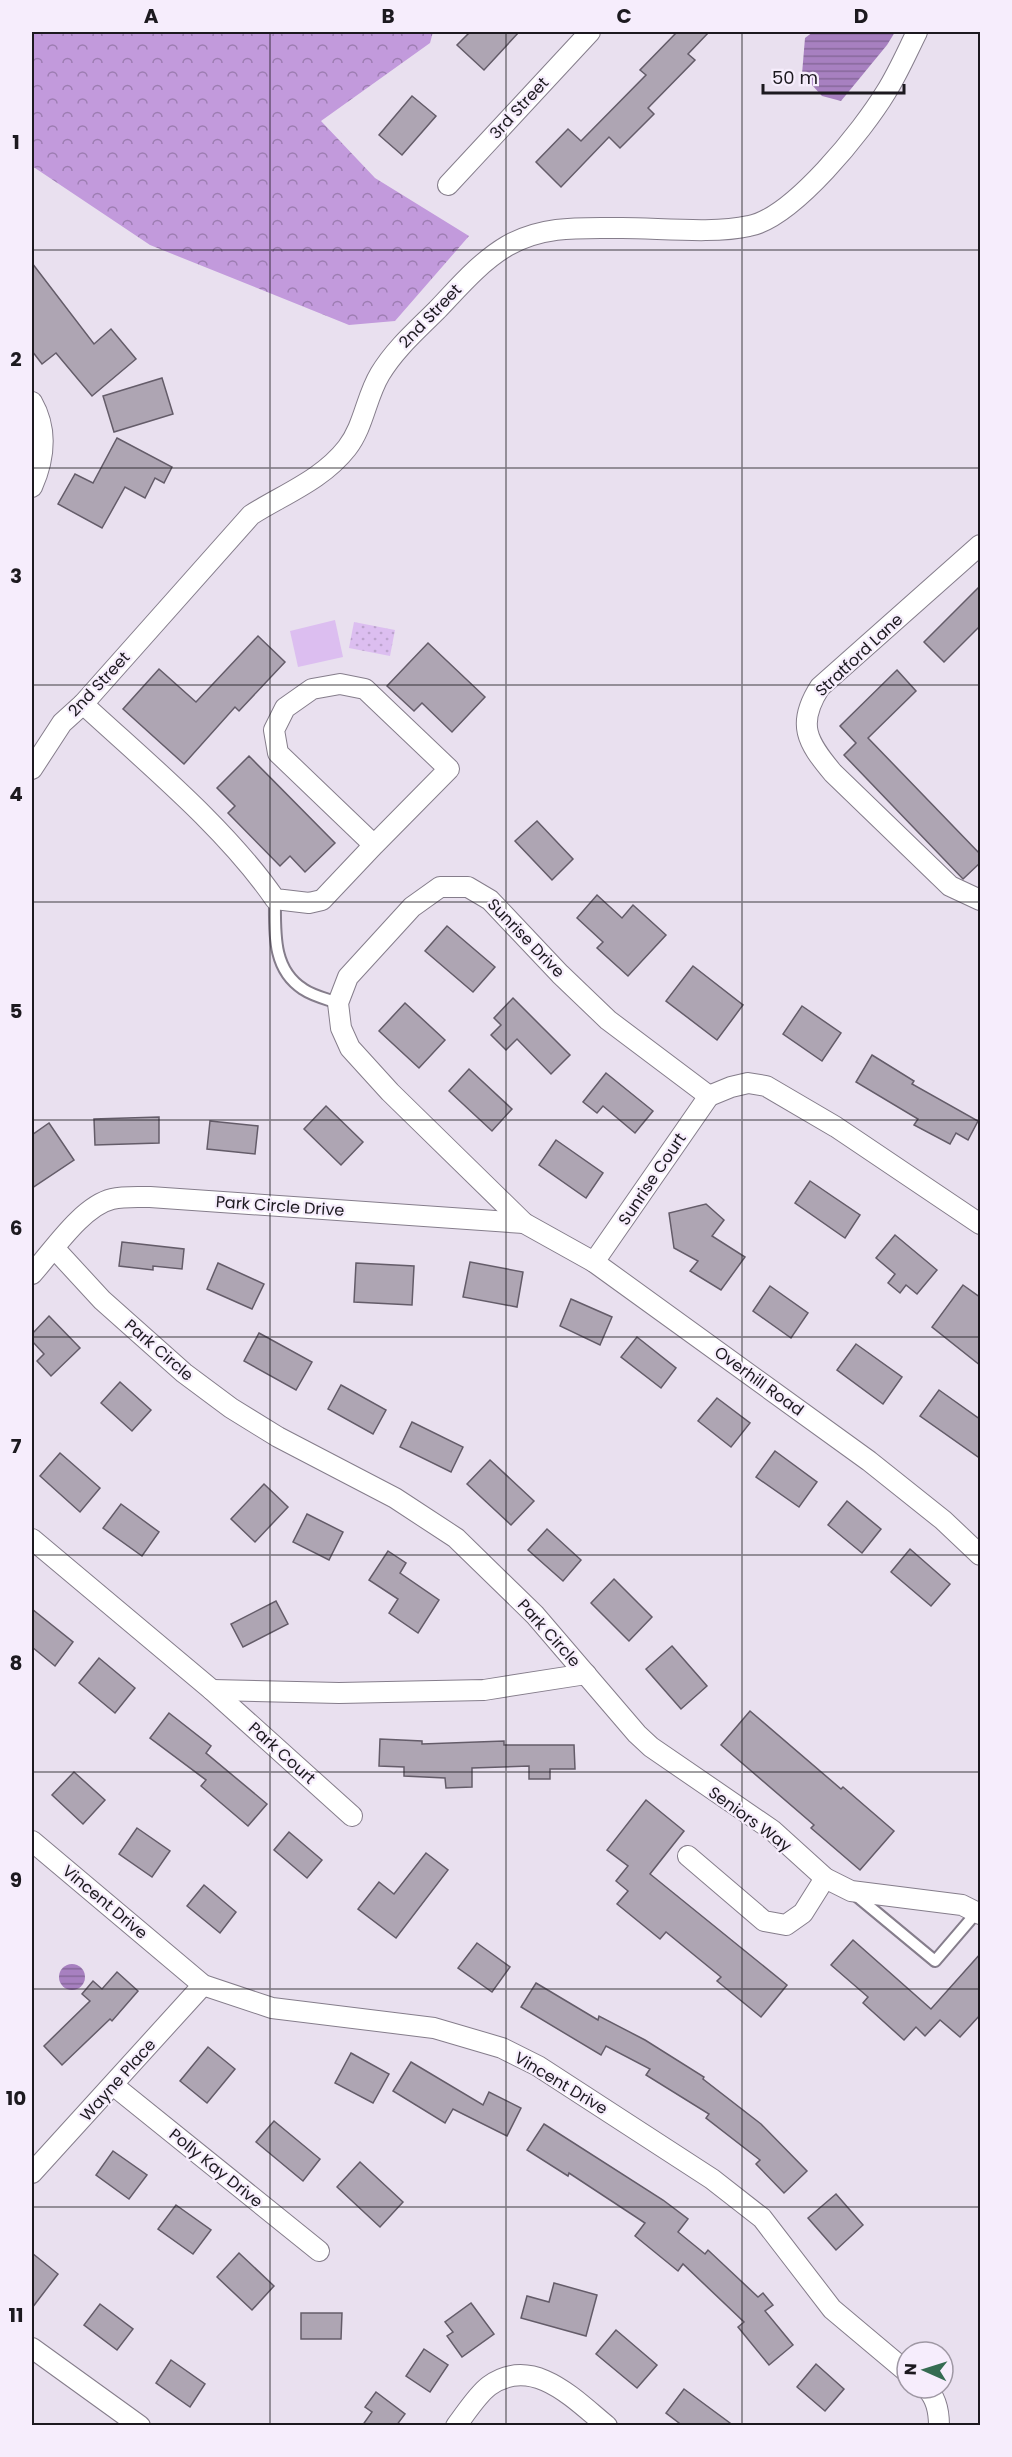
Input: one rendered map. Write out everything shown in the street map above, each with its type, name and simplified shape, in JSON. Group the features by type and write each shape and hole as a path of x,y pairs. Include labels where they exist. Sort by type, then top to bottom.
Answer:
{"street":[{"name":"3rd Street","path":"448,185 590,32"},
{"name":"2nd Street","path":"32,769 62,723 83,704 251,515 305,485 328,469 348,448 360,425 379,376 397,351 487,259 510,244 557,228 731,228 751,226 783,210 834,160 868,120 888,90 917,32"},
{"path":"32,402 43,430 44,446 32,487"},
{"name":"Stratford Lane","path":"981,545 820,687 811,702 806,719 808,734 816,753 833,773 950,886 981,900"},
{"path":"83,704 174,788 254,869 275,900 309,903 322,900 449,769 365,689 340,684 312,689 285,708 274,730 278,753 374,845"},
{"name":"Sunrise Drive","path":"338,1004 348,977 412,907 440,887 468,887 490,900 560,974 608,1020 709,1096"},
{"path":"338,1004 341,1028 350,1048 390,1092 524,1223"},
{"path":"709,1096 730,1087 748,1083 766,1086 836,1127 981,1224"},
{"name":"Sunrise Court","path":"594,1262 709,1096"},
{"name":"Park Circle Drive","path":"55,1249 96,1206 120,1197 150,1197 524,1223"},
{"name":"Overhill Road","path":"524,1223 594,1262 869,1461 943,1520 981,1556"},
{"path":"32,1274 55,1249"},
{"name":"Park Circle","path":"55,1249 102,1300 184,1373 231,1408 278,1437 395,1497 456,1538 535,1615 586,1674"},
{"path":"32,1539 212,1690"},
{"name":"Park Circle","path":"212,1690 339,1693 484,1690 586,1674"},
{"name":"Seniors Way","path":"586,1674 651,1747 772,1830 825,1878 850,1891 952,1904 979,1913"},
{"name":"Park Court","path":"212,1690 352,1816"},
{"name":"Vincent Drive","path":"32,1841 202,1985 272,2008 434,2028 502,2048 538,2066 712,2179 762,2218 832,2309 895,2362"},
{"path":"688,1856 764,1921 786,1925 803,1913 825,1878"},
{"name":"Wayne Place","path":"32,2173 202,1985"},
{"name":"Polly Kay Drive","path":"113,2085 319,2251"},
{"path":"32,2348 140,2426"},
{"path":"456,2426 489,2386 511,2376 536,2376 553,2384 607,2426"},
{"path":"934,2400 939,2414 939,2426"}],"lane":[{"path":"275,900 275,949 291,980 305,991 338,1004"},
{"path":"850,1891 935,1961 979,1913"}],"shaded area":[{"path":"813,32 895,32 841,101 822,96 802,74 805,38"},
{"path":"335,620 343,657 298,667 290,631"},
{"path":"354,622 395,630 390,656 349,648"},
{"path":"72,1964 82,1967 85,1977 82,1987 72,1990 62,1987 59,1977 62,1967"}],"green space":[{"path":"32,32 433,32 430,43 321,121 375,178 469,236 395,321 349,325 150,245 32,166"}],"building":[{"path":"470,32 519,32 484,70 457,45"},
{"path":"677,32 709,32 688,54 695,60 648,108 654,114 620,148 609,137 561,187 536,162 568,129 581,141 646,75 640,70"},
{"path":"412,96 436,116 402,155 379,135"},
{"path":"32,263 94,344 111,329 136,359 92,396 56,353 42,364 32,351"},
{"path":"162,378 173,414 114,432 103,396"},
{"path":"117,438 172,467 164,483 155,478 145,498 125,487 102,528 58,504 75,474 93,483"},
{"path":"981,585 981,625 944,662 924,642"},
{"path":"258,636 285,662 239,711 235,707 184,764 123,709 159,669 196,702"},
{"path":"428,643 485,697 452,732 422,703 414,711 387,686"},
{"path":"897,670 916,691 868,738 981,855 981,862 963,879 844,755 856,743 840,726"},
{"path":"249,756 335,843 305,872 290,856 280,866 228,813 235,806 217,788"},
{"path":"537,821 573,859 552,880 515,841"},
{"path":"597,895 622,918 633,905 666,935 628,976 597,948 603,942 577,918"},
{"path":"447,926 495,967 473,992 425,951"},
{"path":"693,966 743,1005 717,1040 666,1001"},
{"path":"513,998 570,1055 551,1074 517,1039 506,1050 491,1035 501,1025 494,1018"},
{"path":"405,1003 445,1040 419,1068 379,1031"},
{"path":"802,1006 841,1033 822,1061 783,1034"},
{"path":"872,1055 914,1081 912,1084 978,1121 968,1140 956,1133 950,1144 914,1125 918,1119 856,1082"},
{"path":"469,1069 512,1109 492,1131 449,1091"},
{"path":"606,1073 653,1111 635,1133 603,1106 597,1113 583,1102"},
{"path":"326,1106 363,1142 341,1165 304,1129"},
{"path":"159,1117 159,1143 95,1145 94,1119"},
{"path":"210,1121 258,1126 255,1154 207,1149"},
{"path":"49,1123 74,1160 32,1188 32,1135"},
{"path":"556,1140 603,1173 586,1198 539,1165"},
{"path":"810,1181 860,1215 845,1238 795,1203"},
{"path":"706,1204 724,1220 712,1236 745,1257 721,1290 690,1271 698,1261 674,1248 669,1213"},
{"path":"895,1235 937,1270 917,1294 906,1285 900,1293 888,1283 895,1274 876,1258"},
{"path":"122,1242 184,1249 182,1269 153,1266 153,1270 119,1266"},
{"path":"470,1262 523,1272 517,1307 463,1297"},
{"path":"218,1263 264,1284 252,1309 207,1289"},
{"path":"356,1263 414,1266 412,1305 354,1302"},
{"path":"963,1285 981,1298 981,1366 932,1327"},
{"path":"770,1286 808,1313 791,1338 753,1311"},
{"path":"571,1299 612,1317 600,1345 560,1326"},
{"path":"49,1316 80,1348 51,1376 37,1361 44,1354 32,1341 32,1334"},
{"path":"259,1333 312,1362 296,1390 244,1361"},
{"path":"637,1337 676,1368 661,1388 621,1357"},
{"path":"856,1344 902,1377 883,1404 837,1370"},
{"path":"120,1382 151,1410 132,1431 101,1403"},
{"path":"341,1385 386,1410 373,1434 328,1409"},
{"path":"939,1390 981,1420 981,1459 920,1416"},
{"path":"717,1398 750,1423 731,1447 698,1421"},
{"path":"412,1422 463,1447 451,1472 400,1447"},
{"path":"775,1451 817,1482 799,1507 756,1477"},
{"path":"60,1453 100,1488 80,1512 40,1476"},
{"path":"490,1460 534,1501 511,1525 467,1484"},
{"path":"264,1484 288,1507 255,1542 231,1519"},
{"path":"847,1501 881,1529 862,1553 828,1525"},
{"path":"121,1504 159,1532 142,1556 103,1528"},
{"path":"307,1514 343,1532 329,1560 293,1542"},
{"path":"547,1529 581,1560 563,1581 528,1550"},
{"path":"910,1549 950,1584 931,1606 891,1572"},
{"path":"388,1551 406,1563 400,1573 439,1600 418,1633 389,1613 398,1599 369,1580"},
{"path":"614,1579 652,1617 629,1641 591,1603"},
{"path":"276,1601 288,1624 243,1647 231,1624"},
{"path":"32,1609 73,1642 55,1666 32,1647"},
{"path":"672,1646 707,1686 681,1709 646,1669"},
{"path":"99,1658 135,1688 115,1713 79,1683"},
{"path":"750,1711 894,1831 860,1870 811,1828 814,1825 721,1745"},
{"path":"169,1713 211,1746 206,1753 267,1804 248,1826 201,1786 206,1780 150,1738"},
{"path":"380,1739 422,1741 422,1744 504,1741 504,1745 574,1745 575,1769 550,1769 550,1779 529,1779 529,1766 472,1768 472,1787 446,1788 445,1778 404,1776 404,1767 379,1766"},
{"path":"74,1772 105,1800 83,1824 52,1795"},
{"path":"646,1800 684,1831 650,1874 787,1985 761,2017 717,1981 721,1977 666,1932 660,1939 617,1904 628,1891 616,1881 628,1866 607,1850"},
{"path":"137,1828 170,1851 152,1877 119,1854"},
{"path":"289,1832 322,1860 307,1878 274,1850"},
{"path":"426,1853 448,1870 396,1938 358,1909 379,1882 394,1894"},
{"path":"204,1885 236,1912 220,1933 187,1906"},
{"path":"853,1940 931,2009 981,1953 981,2014 960,2037 940,2020 925,2036 916,2027 904,2040 863,2003 868,1997 831,1965"},
{"path":"477,1943 510,1967 492,1992 458,1968"},
{"path":"117,1972 138,1991 112,2021 110,2019 62,2065 44,2046 90,2001 82,1994 93,1981 102,1989"},
{"path":"536,1983 598,2020 599,2016 645,2040 704,2077 703,2079 761,2124 807,2171 784,2193 756,2164 760,2160 706,2118 709,2114 646,2075 650,2069 606,2046 601,2055 521,2007"},
{"path":"208,2047 235,2069 207,2103 180,2081"},
{"path":"351,2053 389,2074 373,2103 335,2083"},
{"path":"411,2062 483,2105 489,2092 521,2108 507,2136 453,2109 445,2123 393,2091"},
{"path":"274,2121 320,2159 303,2181 256,2142"},
{"path":"544,2124 663,2200 688,2219 678,2232 705,2254 708,2250 758,2297 763,2293 773,2305 765,2311 793,2345 769,2365 738,2327 744,2322 683,2264 678,2271 635,2236 645,2223 569,2173 568,2176 527,2150"},
{"path":"113,2151 147,2175 129,2199 96,2175"},
{"path":"360,2162 403,2202 380,2227 337,2187"},
{"path":"836,2194 863,2225 836,2250 808,2218"},
{"path":"176,2205 211,2230 193,2254 158,2229"},
{"path":"32,2253 58,2274 32,2308"},
{"path":"239,2253 274,2286 252,2310 217,2277"},
{"path":"554,2283 597,2295 586,2336 521,2318 527,2296 549,2302"},
{"path":"471,2303 494,2334 462,2357 447,2336 453,2332 445,2322"},
{"path":"100,2304 133,2329 117,2350 84,2325"},
{"path":"301,2313 342,2313 341,2339 301,2339"},
{"path":"616,2330 657,2365 637,2388 596,2354"},
{"path":"424,2349 448,2365 430,2392 406,2376"},
{"path":"171,2360 205,2384 190,2407 156,2383"},
{"path":"816,2364 844,2389 825,2411 797,2387"},
{"path":"684,2389 734,2426 683,2426 666,2413"},
{"path":"376,2392 405,2414 396,2426 362,2426 372,2412 365,2407"}]}
